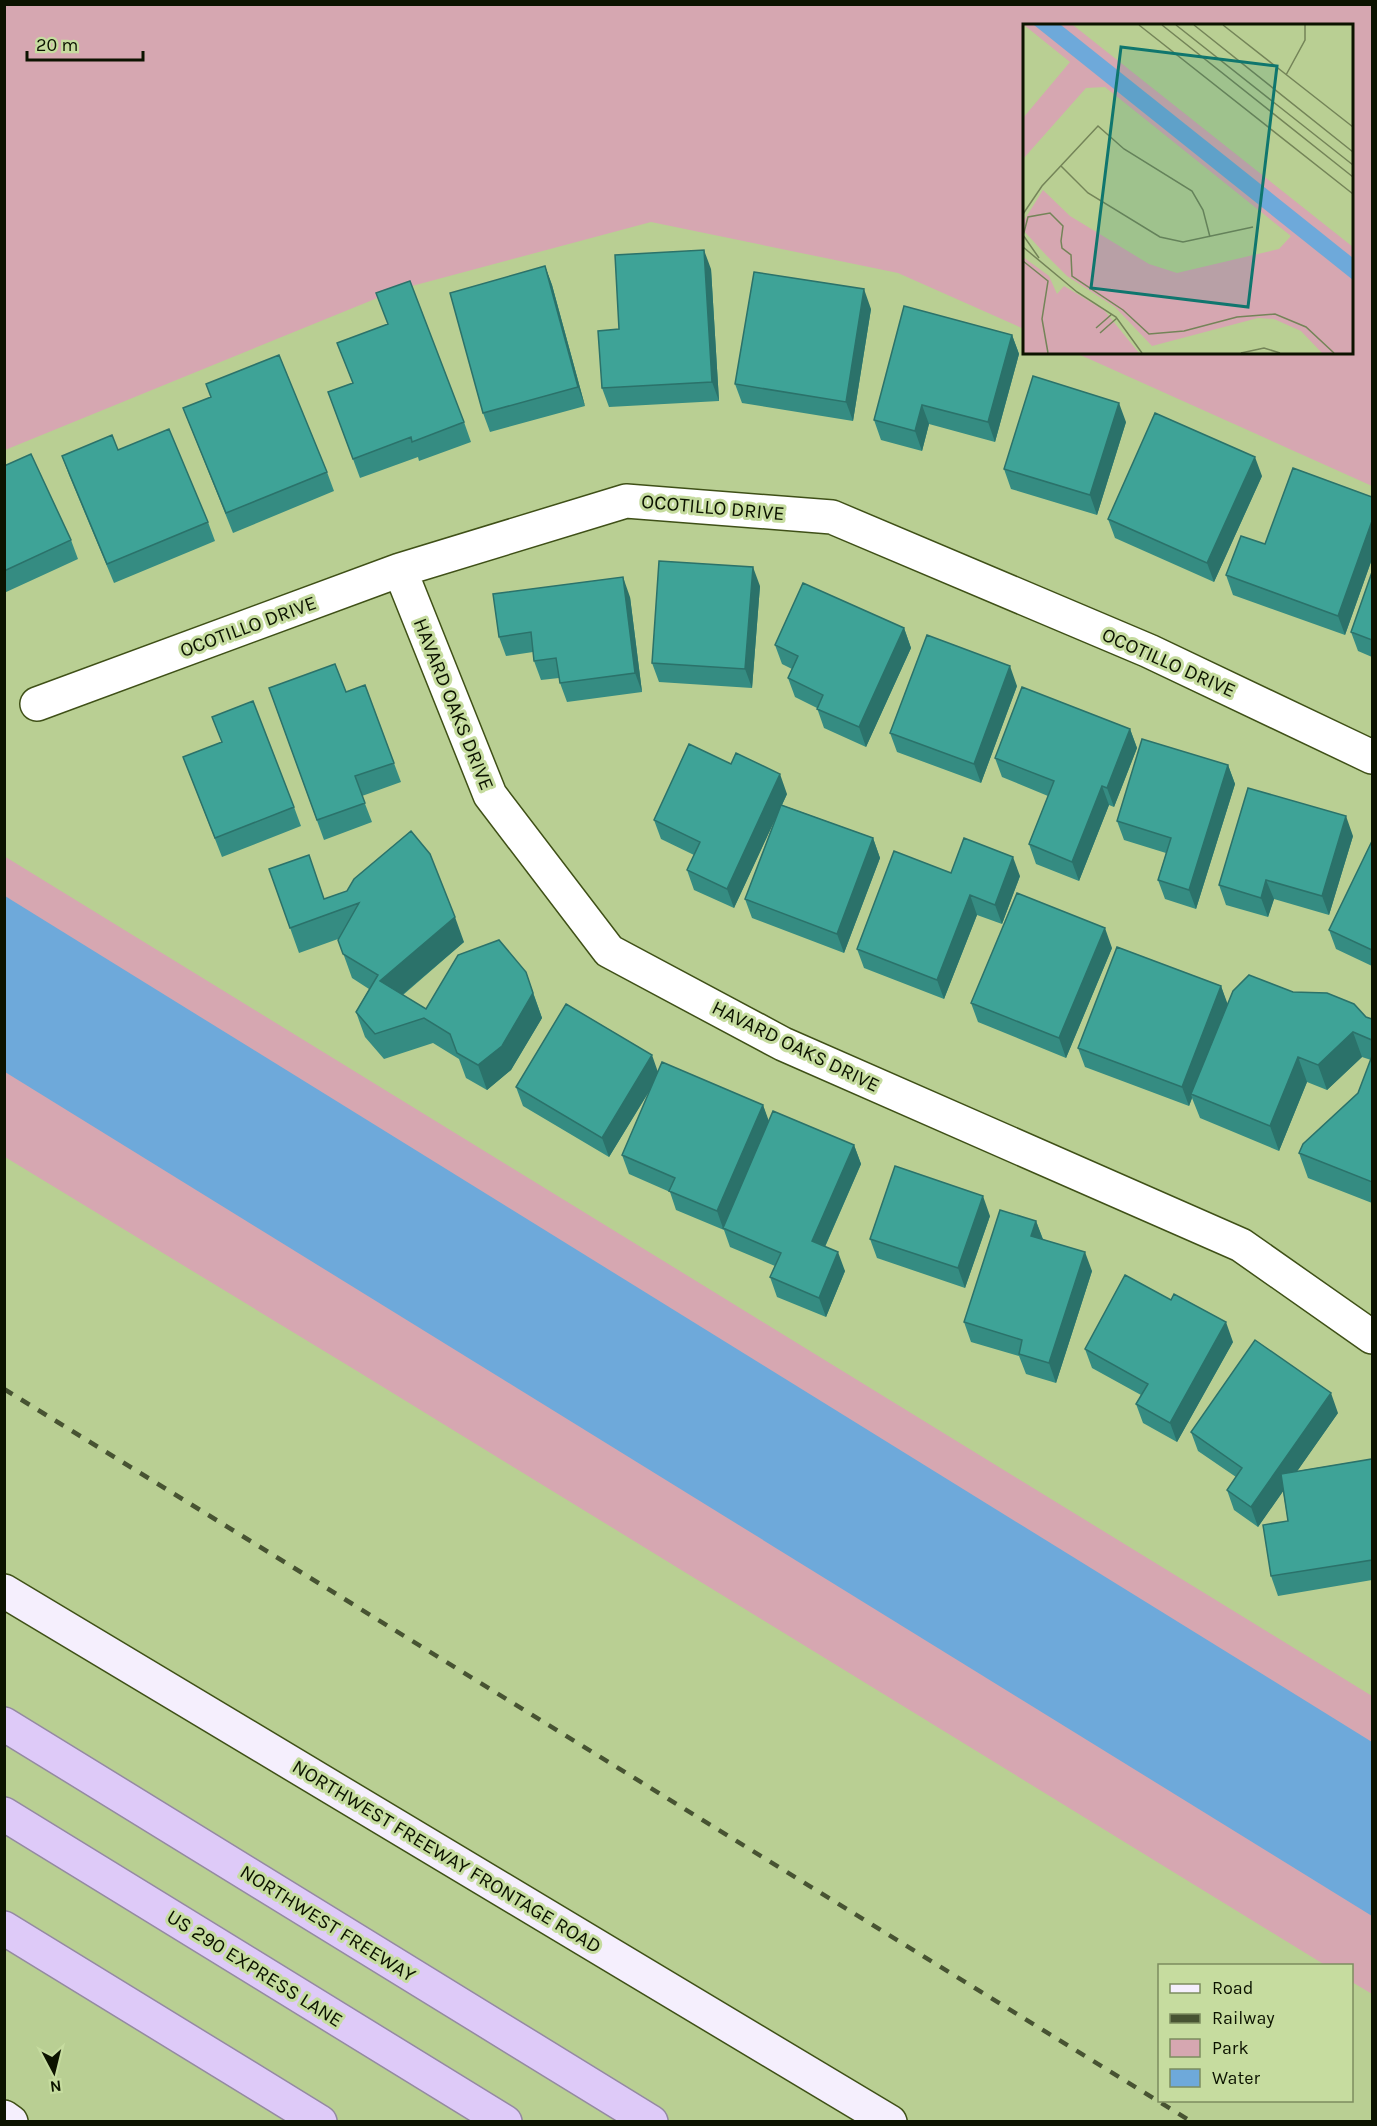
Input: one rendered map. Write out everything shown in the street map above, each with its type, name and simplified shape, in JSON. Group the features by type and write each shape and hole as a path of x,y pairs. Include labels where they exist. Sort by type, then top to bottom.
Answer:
{"highway":[{"name":"NORTHWEST FREEWAY","path":"4,1724 651,2121"},
{"name":"US 290 EXPRESS LANE","path":"4,1814 505,2121"},
{"path":"4,1928 320,2121"}],"main road":[{"name":"NORTHWEST FREEWAY FRONTAGE ROAD","path":"4,1591 890,2121"},
{"path":"4,2117 11,2121"}],"street":[{"name":"OCOTILLO DRIVE","path":"37,704 400,570 626,501 832,517 1149,651 1372,757"},
{"name":"HAVARD OAKS DRIVE","path":"400,570 490,795 609,951 783,1044 1241,1245 1372,1337"}],"green space":[{"path":"5,5 1372,5 1372,486 1078,354 1353,354 1353,24 1023,24 1023,329 898,273 651,222 397,290 5,450"},
{"path":"4,856 1372,1696 1372,1994 1353,1983 1353,1964 1323,1964 5,1157"}],"water":[{"path":"5,896 1372,1742 1372,1916 5,1072"}],"building":[{"path":"704,250 712,382 602,388 598,331 619,329 615,255"},
{"path":"545,266 578,387 483,413 450,293"},
{"path":"754,272 864,289 846,402 735,384"},
{"path":"410,281 464,422 412,442 411,437 353,459 328,392 353,383 337,343 388,324 376,293"},
{"path":"904,306 1012,335 988,422 922,405 915,431 874,420"},
{"path":"279,355 327,472 226,513 183,408 211,397 206,384"},
{"path":"1033,376 1119,403 1090,495 1004,469"},
{"path":"1155,413 1255,457 1207,563 1108,519"},
{"path":"169,429 208,522 107,564 62,456 112,435 118,450"},
{"path":"31,454 71,540 4,571 4,466"},
{"path":"1293,468 1372,497 1372,521 1338,616 1226,575 1241,536 1265,544"},
{"path":"659,561 753,567 745,669 652,663"},
{"path":"1372,572 1372,640 1351,632"},
{"path":"623,577 635,673 560,683 556,658 534,661 531,632 499,637 493,594"},
{"path":"803,583 904,628 859,727 817,709 823,695 788,678 798,656 775,645"},
{"path":"927,635 1010,666 974,764 890,733"},
{"path":"335,664 346,692 365,685 394,763 355,776 365,803 317,820 269,688"},
{"path":"1022,687 1130,729 1107,788 1102,786 1072,862 1029,844 1054,781 995,758"},
{"path":"253,701 294,807 215,838 183,757 222,742 212,717"},
{"path":"1142,739 1228,765 1189,890 1158,880 1171,838 1117,821"},
{"path":"689,744 731,764 736,753 780,774 727,889 687,870 700,842 654,820"},
{"path":"1248,788 1346,816 1322,896 1266,880 1261,898 1219,885"},
{"path":"781,805 873,838 837,934 745,899"},
{"path":"411,831 430,854 455,917 380,981 426,1009 458,955 499,940 526,972 533,993 502,1046 478,1065 457,1053 450,1034 424,1018 375,1034 356,1012 378,975 343,954 338,940 359,903 290,928 269,869 309,855 324,899 347,891 354,879"},
{"path":"964,838 1013,857 995,905 970,895 937,980 857,949 894,851 951,873"},
{"path":"1372,841 1372,950 1329,930"},
{"path":"1017,893 1105,928 1059,1038 971,1003"},
{"path":"1117,947 1221,986 1182,1087 1078,1048"},
{"path":"1249,975 1293,992 1327,993 1354,1004 1366,1017 1372,1019 1372,1040 1353,1032 1318,1065 1298,1057 1270,1126 1191,1094 1233,991"},
{"path":"566,1004 652,1055 602,1138 516,1087"},
{"path":"1372,1056 1372,1182 1299,1153 1303,1144 1358,1093"},
{"path":"662,1062 763,1105 717,1211 669,1191 675,1178 622,1155"},
{"path":"773,1111 854,1145 812,1241 838,1252 819,1298 770,1277 781,1253 723,1228"},
{"path":"895,1166 983,1196 958,1268 870,1239"},
{"path":"1000,1210 1036,1221 1031,1236 1085,1252 1049,1363 1019,1354 1022,1340 964,1322"},
{"path":"1125,1275 1171,1300 1174,1294 1226,1322 1170,1423 1136,1404 1148,1384 1085,1349"},
{"path":"1255,1340 1331,1393 1251,1507 1227,1490 1242,1468 1191,1432"},
{"path":"1372,1459 1372,1560 1271,1576 1263,1525 1288,1521 1281,1474"}],"railway":[{"path":"4,1389 1158,2101"},
{"path":"1160,2102 1192,2122"}]}
